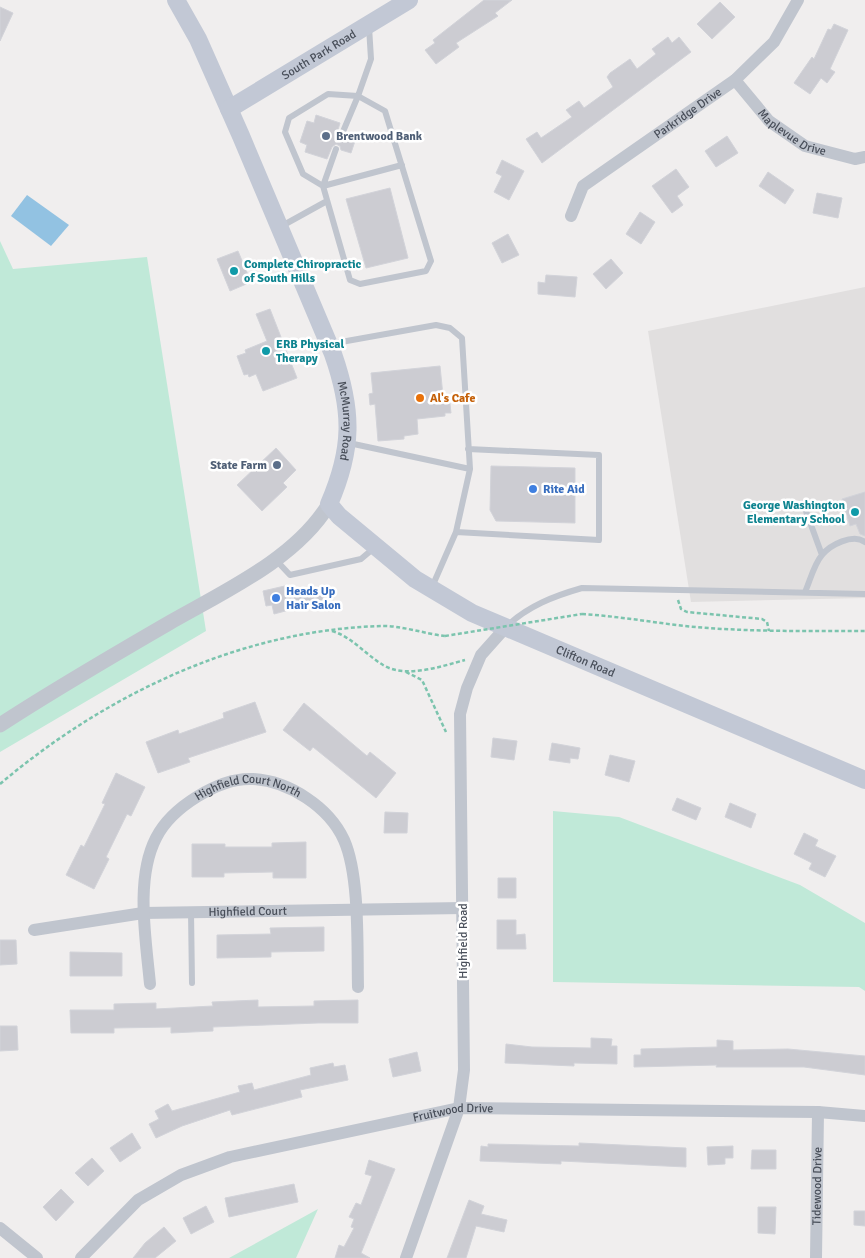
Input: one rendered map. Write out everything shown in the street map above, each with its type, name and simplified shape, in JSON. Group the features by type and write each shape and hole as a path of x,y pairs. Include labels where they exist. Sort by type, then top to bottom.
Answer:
{"main road":[{"name":"McMurray Road","path":"176,0 198,39 229,109 328,344 346,397 348,443 344,465 329,504"},
{"name":"South Park Road","path":"229,109 369,26 409,0"},
{"name":"Clifton Road","path":"329,504 375,548 431,590 472,613 865,780"}],"street":[{"name":"Parkridge Drive","path":"571,216 583,186 735,80 774,42 798,0"},
{"name":"Maplevue Drive","path":"735,80 768,121 806,146 855,159 865,157"},
{"name":"McMurray Road","path":"0,725 275,559 309,532 329,504"},
{"name":"Highfield Road","path":"406,1258 458,1108 464,1070 460,714 467,688 481,655 506,627"},
{"name":"Highfield Court North","path":"150,984 143,913 147,865 156,838 172,817 194,798 221,785 252,779 281,785 309,800 331,820 344,840 350,863 356,909 358,987"},
{"name":"Highfield Court","path":"34,930 143,913 463,908"},
{"name":"Fruitwood Drive","path":"81,1258 138,1200 181,1175 230,1157 458,1108 818,1112 865,1116"},
{"name":"Tidewood Drive","path":"816,1258 818,1112"},
{"path":"0,1228 37,1258"}],"lane":[{"path":"342,134 371,59 369,26"},
{"path":"336,149 323,186 350,280 355,283 360,284 426,271 431,261 402,165 385,111 358,96 328,94 289,118 285,132 303,174 323,186 402,165"},
{"path":"279,227 327,202"},
{"path":"328,344 436,325 450,328 462,338 470,469 456,532 431,590"},
{"path":"348,443 470,469"},
{"path":"456,532 599,540 599,455 468,449"},
{"path":"803,503 822,555"},
{"path":"805,592 822,555 846,539 862,539 865,542"},
{"path":"275,559 290,576 362,559 375,548"},
{"path":"506,627 521,613 555,596 582,588 865,594"},
{"path":"191,912 192,983"}],"path":[{"path":"679,591 677,602 681,609 687,612 762,619 767,622 769,631"},
{"path":"0,784 42,750 92,717 147,687 193,667 248,648 331,630 384,626 445,636 582,614 615,616 684,626 769,631 865,631"},
{"path":"331,630 343,634 384,666 404,671 422,680 448,737 460,738"},
{"path":"404,671 436,668 481,655"}],"shaded area":[{"path":"865,287 865,598 691,602 648,331"}],"green space":[{"path":"0,241 13,269 147,257 206,631 0,752"},
{"path":"553,811 619,817 800,885 865,923 865,991 859,987 553,982"},
{"path":"318,1209 296,1258 229,1258"}],"water":[{"path":"27,195 69,225 51,246 11,216"}],"building":[{"path":"484,0 512,0 495,13 498,16 456,43 459,47 436,64 425,50 435,43 433,40"},
{"path":"720,2 735,17 712,39 697,24"},
{"path":"0,7 13,13 0,41"},
{"path":"834,24 848,30 830,69 835,72 827,83 821,78 810,94 794,83 812,57 814,59 828,29 831,30"},
{"path":"668,37 672,43 679,37 691,52 542,163 526,139 537,132 541,138 572,117 566,110 579,101 584,108 613,87 607,77 610,73 630,59 637,69 656,54 652,49"},
{"name":"Brentwood Bank","path":"316,115 340,123 337,133 340,138 347,136 356,138 351,153 341,150 340,146 336,144 332,147 327,159 305,152 307,145 300,142 307,121 314,123"},
{"path":"727,136 738,153 716,167 705,151"},
{"path":"502,160 524,171 509,200 494,192 502,176 496,173"},
{"path":"676,169 689,187 677,196 683,205 672,213 652,186"},
{"path":"768,172 794,190 785,204 759,186"},
{"path":"390,188 408,258 366,268 346,199"},
{"path":"817,193 842,198 838,218 813,213"},
{"path":"640,212 655,222 641,244 626,234"},
{"path":"508,234 519,255 502,263 492,243"},
{"name":"Complete Chiropractic of South Hills","path":"238,251 251,282 230,291 217,259"},
{"path":"611,259 623,273 606,289 593,274"},
{"path":"546,275 577,277 575,297 538,294 538,282 545,283"},
{"name":"ERB Physical Therapy","path":"270,309 297,378 263,391 256,374 249,377 248,374 244,375 237,356 246,353 245,350 267,341 256,314"},
{"path":"440,366 443,396 449,395 451,413 445,413 445,416 417,419 418,434 404,436 404,439 378,441 375,404 370,405 369,394 373,393 371,373"},
{"path":"276,448 296,470 283,483 287,487 262,511 237,485"},
{"name":"Rite Aid","path":"491,466 575,468 575,523 496,521 490,510"},
{"name":"George Washington Elementary School","path":"865,492 865,536 860,534 856,524 850,526 842,499"},
{"path":"289,585 292,598 324,590 327,600 274,614 272,605 266,606 263,591"},
{"path":"255,702 266,732 188,758 190,762 158,773 146,742 178,730 179,734 224,718 223,713"},
{"path":"304,703 367,756 370,752 396,773 376,798 313,747 310,751 283,730"},
{"path":"493,738 517,741 514,760 491,757"},
{"path":"552,743 580,748 578,759 570,758 570,763 549,760"},
{"path":"610,755 635,761 629,782 605,775"},
{"path":"116,773 145,787 131,816 127,814 106,857 109,859 94,889 66,875 81,845 84,847 105,804 102,803"},
{"path":"677,798 701,808 696,820 672,810"},
{"path":"730,803 756,814 751,828 725,817"},
{"path":"385,812 408,813 407,833 384,833"},
{"path":"804,833 818,840 815,846 836,856 825,877 809,869 812,863 794,854"},
{"path":"306,842 306,878 273,878 273,872 224,873 224,877 192,877 192,844 225,844 225,847 272,847 272,843"},
{"path":"498,878 516,878 516,898 498,898"},
{"path":"497,920 516,920 516,935 525,934 526,949 497,949"},
{"path":"324,927 324,951 271,952 271,957 217,958 217,935 271,934 270,928"},
{"path":"0,940 16,940 17,964 0,965"},
{"path":"70,952 122,953 122,976 70,976"},
{"path":"258,1000 258,1007 314,1006 314,1001 358,1000 358,1023 213,1027 213,1031 171,1033 171,1027 114,1028 114,1033 71,1033 70,1010 114,1010 114,1004 156,1003 156,1009 213,1006 212,1002"},
{"path":"0,1026 17,1026 18,1050 0,1051"},
{"path":"591,1038 612,1039 611,1046 617,1046 617,1064 574,1063 574,1066 505,1063 506,1044 532,1047 591,1048"},
{"path":"717,1040 733,1041 733,1050 788,1049 865,1056 865,1075 804,1067 716,1067 717,1065 634,1067 634,1055 641,1055 641,1049 717,1047"},
{"path":"417,1052 421,1071 393,1077 389,1059"},
{"path":"333,1063 334,1067 345,1065 348,1080 300,1090 302,1097 232,1115 230,1110 182,1126 156,1138 149,1124 159,1119 155,1111 168,1104 172,1111 240,1092 238,1086 252,1083 254,1090 311,1075 310,1068"},
{"path":"132,1133 141,1148 120,1162 110,1148"},
{"path":"579,1143 686,1148 686,1167 561,1161 561,1164 480,1161 481,1146 488,1147 488,1144 579,1146"},
{"path":"733,1146 733,1158 725,1158 725,1164 708,1165 707,1147"},
{"path":"752,1150 776,1150 776,1169 751,1169"},
{"path":"92,1158 104,1171 88,1186 75,1173"},
{"path":"369,1160 395,1169 361,1253 370,1258 335,1258 339,1245 344,1247 354,1228 351,1227 354,1219 349,1217 356,1203 361,1205 372,1176 365,1174"},
{"path":"294,1184 298,1202 229,1217 225,1198"},
{"path":"61,1189 74,1202 56,1221 43,1207"},
{"path":"469,1200 484,1206 481,1214 507,1220 504,1232 476,1226 466,1258 447,1258"},
{"path":"206,1206 214,1222 191,1234 183,1218"},
{"path":"758,1207 776,1207 775,1234 758,1233"},
{"path":"854,1211 865,1211 865,1226 854,1225"},
{"path":"164,1227 176,1241 155,1258 133,1258 145,1243"}],"place":[{"name":"Brentwood Bank","path":"326,136"},
{"name":"Complete Chiropractic of South Hills","path":"234,271"},
{"name":"ERB Physical Therapy","path":"266,351"},
{"name":"Al's Cafe","path":"420,398"},
{"name":"State Farm","path":"277,465"},
{"name":"Rite Aid","path":"533,489"},
{"name":"George Washington Elementary School","path":"855,512"},
{"name":"Heads Up Hair Salon","path":"276,598"}]}
